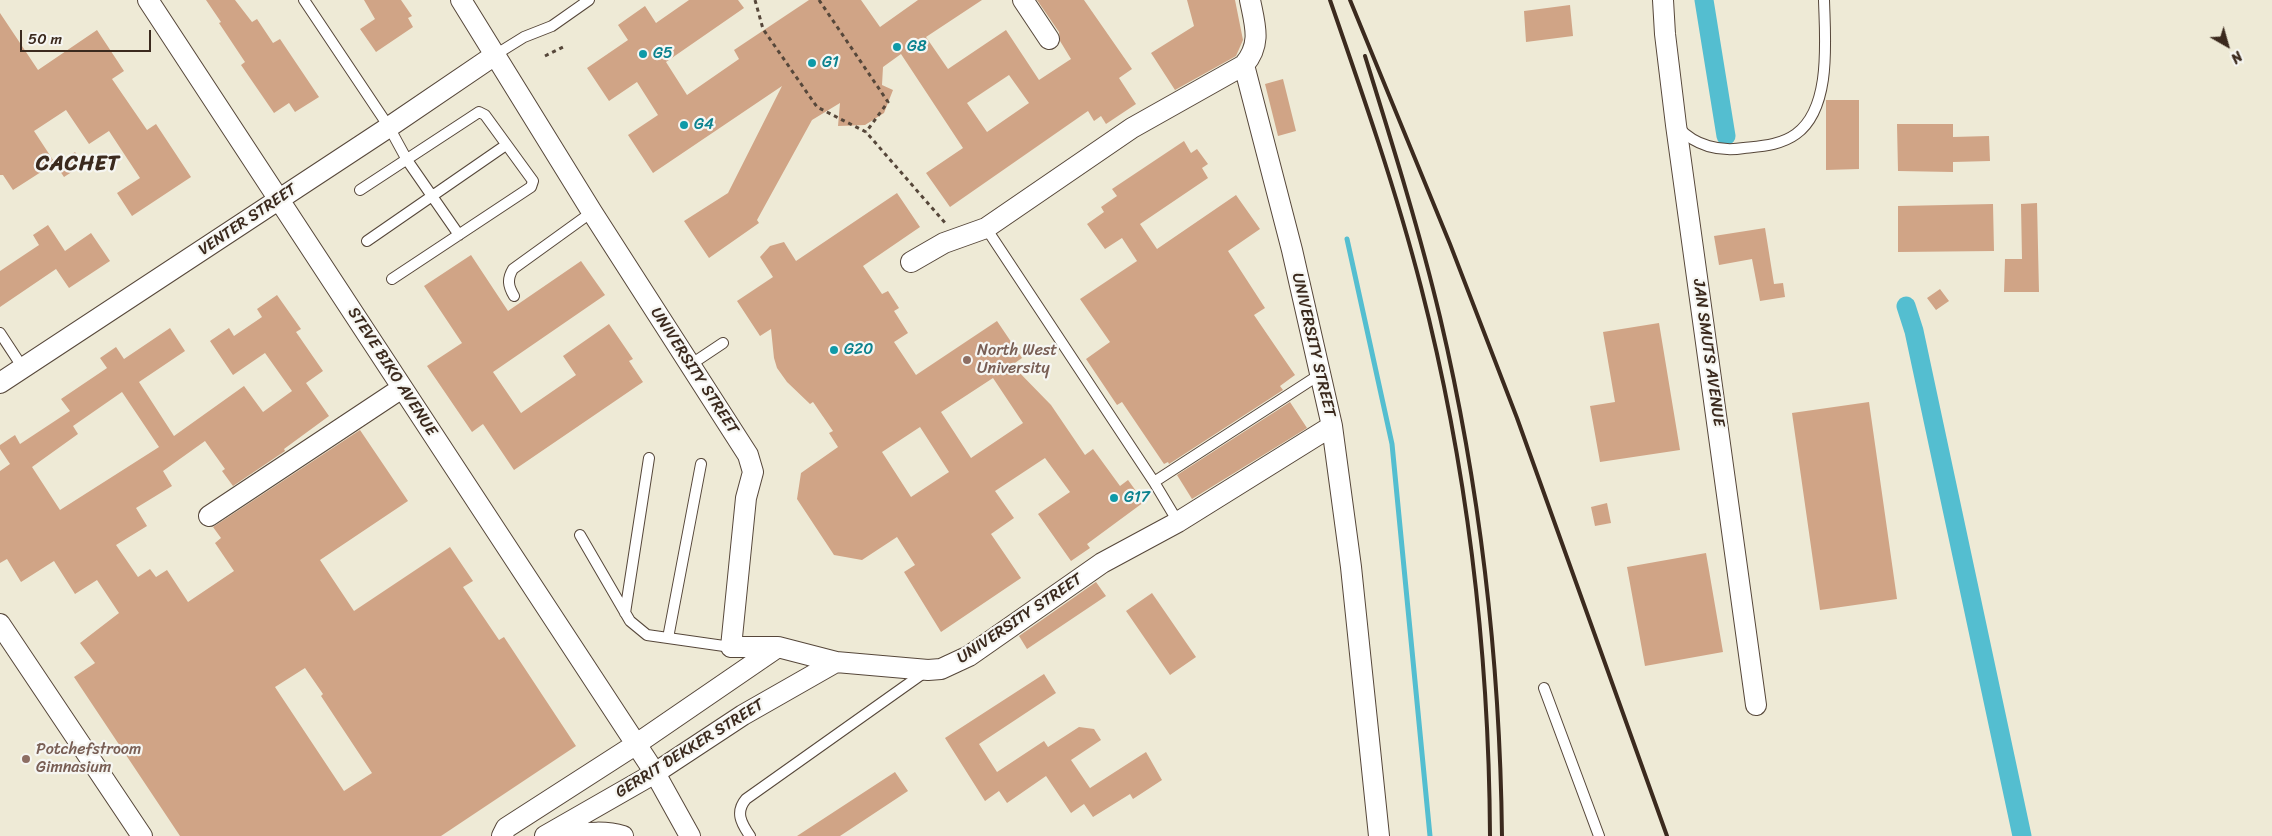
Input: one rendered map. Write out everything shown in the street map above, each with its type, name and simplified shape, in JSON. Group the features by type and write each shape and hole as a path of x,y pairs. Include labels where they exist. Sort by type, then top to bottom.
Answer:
{"street":[{"name":"STEVE BIKO AVENUE","path":"148,0 655,773 690,836"},
{"name":"UNIVERSITY STREET","path":"461,0 592,212 748,455 753,472 746,498 730,647 778,647 836,662 928,670 941,668 969,656 1102,563 1178,522 1332,426 1292,250 1244,65"},
{"path":"1023,0 1049,40"},
{"path":"911,262 944,243 986,228 1132,128 1244,65 1252,56 1256,46 1256,34 1250,0"},
{"name":"JAN SMUTS AVENUE","path":"1662,0 1664,34 1676,125 1756,705"},
{"name":"VENTER STREET","path":"0,383 495,55"},
{"path":"209,516 402,388"},
{"path":"1332,426 1351,567 1379,836"},
{"path":"0,624 142,836"},
{"name":"GERRIT DEKKER STREET","path":"502,836 506,828 635,744 778,647"},
{"name":"GERRIT DEKKER STREET","path":"545,836 655,773 743,715 836,662"},
{"path":"570,836 583,833 623,836"}],"lane":[{"path":"304,0 389,127 407,160 459,235"},
{"path":"495,55 524,37 552,26 589,0"},
{"path":"1676,125 1688,138 1722,150 1780,143 1796,135 1805,126 1821,90 1826,62 1824,0"},
{"path":"360,190 479,112 485,115 533,181 531,187 392,279"},
{"path":"367,240 506,145"},
{"path":"514,296 508,286 509,276 513,269 592,212"},
{"path":"986,228 1154,482 1178,522"},
{"path":"0,333 23,368"},
{"path":"690,365 723,344"},
{"path":"1154,482 1319,375"},
{"path":"625,613 649,458"},
{"path":"668,638 701,464"},
{"path":"580,535 630,621 646,635 730,647"},
{"path":"750,836 740,820 740,810 746,798 928,670"},
{"path":"1544,688 1599,836"}],"path":[{"path":"755,0 763,29 817,107 866,132 958,238"},
{"path":"819,0 888,102 866,132"},
{"path":"545,56 564,46"}],"building":[{"path":"206,0 235,0 252,22 257,19 273,43 280,39 319,97 295,112 289,103 274,113 241,65 245,62"},
{"path":"364,0 401,0 412,16 408,18 413,27 376,52 360,29 375,19"},
{"path":"689,0 738,0 744,8 666,62 687,95 739,59 734,50 809,0 861,0 880,27 918,0 982,0 926,37 948,69 1006,30 1039,80 1071,59 1060,41 1059,32 1037,0 1084,0 1132,69 1119,78 1136,104 1106,124 1101,116 1094,121 1088,111 950,207 926,173 963,148 901,54 883,67 882,85 893,90 884,113 865,125 838,126 840,103 812,120 757,220 759,223 709,258 684,221 728,193 782,86 653,173 628,135 658,115 637,82 609,101 587,68 628,40 618,25 645,6 656,23","holes":["1009,75 1029,103 987,132 967,103"]},
{"path":"1187,0 1235,0 1243,40 1236,56 1175,90 1151,53 1194,26"},
{"path":"1570,5 1573,36 1526,42 1524,11"},
{"path":"0,13 38,70 97,30 124,71 112,79 147,130 156,124 191,177 132,216 117,193 140,178 109,131 89,144 66,110 34,131 55,163 13,190 3,175 0,175"},
{"path":"1283,79 1296,131 1278,136 1265,84"},
{"path":"1826,100 1859,100 1859,169 1826,170"},
{"path":"1897,124 1953,124 1953,137 1989,136 1990,161 1953,162 1953,172 1898,171"},
{"path":"1184,141 1191,153 1197,149 1208,164 1202,168 1208,178 1140,224 1157,249 1236,195 1260,229 1228,251 1265,308 1254,315 1295,375 1280,386 1283,390 1169,464 1168,462 1164,464 1122,402 1117,405 1086,359 1110,342 1080,299 1137,261 1122,238 1105,249 1087,224 1104,212 1101,207 1117,196 1112,189"},
{"path":"75,152 84,164 64,177 56,165"},
{"path":"897,193 920,227 863,266 882,294 888,291 899,308 894,311 908,333 894,342 916,375 997,321 1022,358 1012,365 1051,405 1085,455 1093,449 1120,486 1128,480 1144,502 1087,544 1090,548 1071,561 1038,514 1070,492 1045,458 995,491 1014,518 991,534 1021,578 941,632 904,572 915,565 897,537 862,560 834,555 797,499 801,473 838,447 829,433 833,431 813,402 810,404 787,382 777,368 771,329 760,336 737,301 773,277 760,257 770,246 784,242 796,261","holes":["993,378 1023,423 971,458 941,412","920,427 949,472 911,497 882,452"]},
{"path":"2037,203 2039,292 2004,292 2005,259 2022,259 2021,204"},
{"path":"1993,204 1994,251 1898,252 1898,206"},
{"path":"48,225 65,251 91,233 110,261 69,288 56,269 0,307 0,271 39,245 33,235"},
{"path":"1765,228 1774,284 1783,283 1785,297 1760,301 1752,259 1719,265 1714,236"},
{"path":"471,255 508,311 581,261 605,295 493,372 521,413 576,375 563,356 609,324 633,359 629,361 643,382 514,470 483,424 472,432 427,366 462,343 424,286"},
{"path":"1940,289 1949,301 1936,310 1927,298"},
{"path":"277,295 301,329 296,332 323,371 306,383 329,416 284,449 285,451 233,486 222,471 225,469 205,441 163,471 172,486 136,508 147,526 116,545 138,577 150,569 156,577 167,570 188,602 234,571 215,543 221,538 213,527 360,430 408,501 320,560 354,611 450,547 473,581 463,587 499,640 504,637 576,746 441,836 180,836 74,677 95,663 80,643 119,613 97,580 75,594 54,561 21,582 7,559 0,563 0,471 10,464 0,449 0,445 15,435 20,444 70,411 61,399 107,368 100,358 116,347 124,359 170,328 185,351 139,382 174,436 244,386 263,412 292,391 265,353 233,375 210,341 229,328 234,336 262,317 257,309","holes":["122,392 159,447 60,510 32,467 78,434 73,426","305,668 323,694 321,696 372,773 344,791 275,687"]},
{"path":"1659,323 1680,450 1600,462 1590,406 1615,402 1603,332"},
{"path":"1290,402 1307,428 1192,499 1177,475"},
{"path":"1869,402 1897,599 1820,610 1792,413"},
{"path":"1607,503 1611,523 1595,526 1591,507"},
{"path":"1706,553 1723,652 1645,666 1627,567"},
{"path":"1096,582 1106,596 1027,649 1019,636"},
{"path":"1152,593 1196,657 1170,675 1126,611"},
{"path":"1044,674 1056,693 979,744 997,772 1044,741 1048,747 1079,727 1094,729 1101,740 1071,760 1090,788 1146,752 1162,780 1133,799 1130,794 1093,817 1084,804 1071,813 1046,776 1007,803 999,791 985,801 945,738"},
{"path":"895,772 908,791 840,836 797,836"}],"waterway":[{"path":"1704,0 1726,136"},
{"path":"1347,239 1392,444 1430,836"},
{"path":"1906,306 1914,331 2022,836"}],"railway":[{"path":"1330,0 1401,215 1421,287 1451,422 1463,491 1480,628 1489,767 1490,836"},
{"path":"1350,0 1450,244 1517,418 1667,836"},
{"path":"1365,56 1405,186 1432,284 1466,445 1477,510 1492,640 1497,705 1502,836"}],"place":[{"name":"G8","path":"897,47"},
{"name":"G5","path":"643,54"},
{"name":"G1","path":"812,63"},
{"name":"G4","path":"684,125"},
{"name":"G20","path":"834,350"},
{"name":"North West University","path":"967,360"},
{"name":"G17","path":"1114,498"},
{"name":"Potchefstroom Gimnasium","path":"26,759"}],"district":[{"name":"CACHET","path":"78,165"}]}
